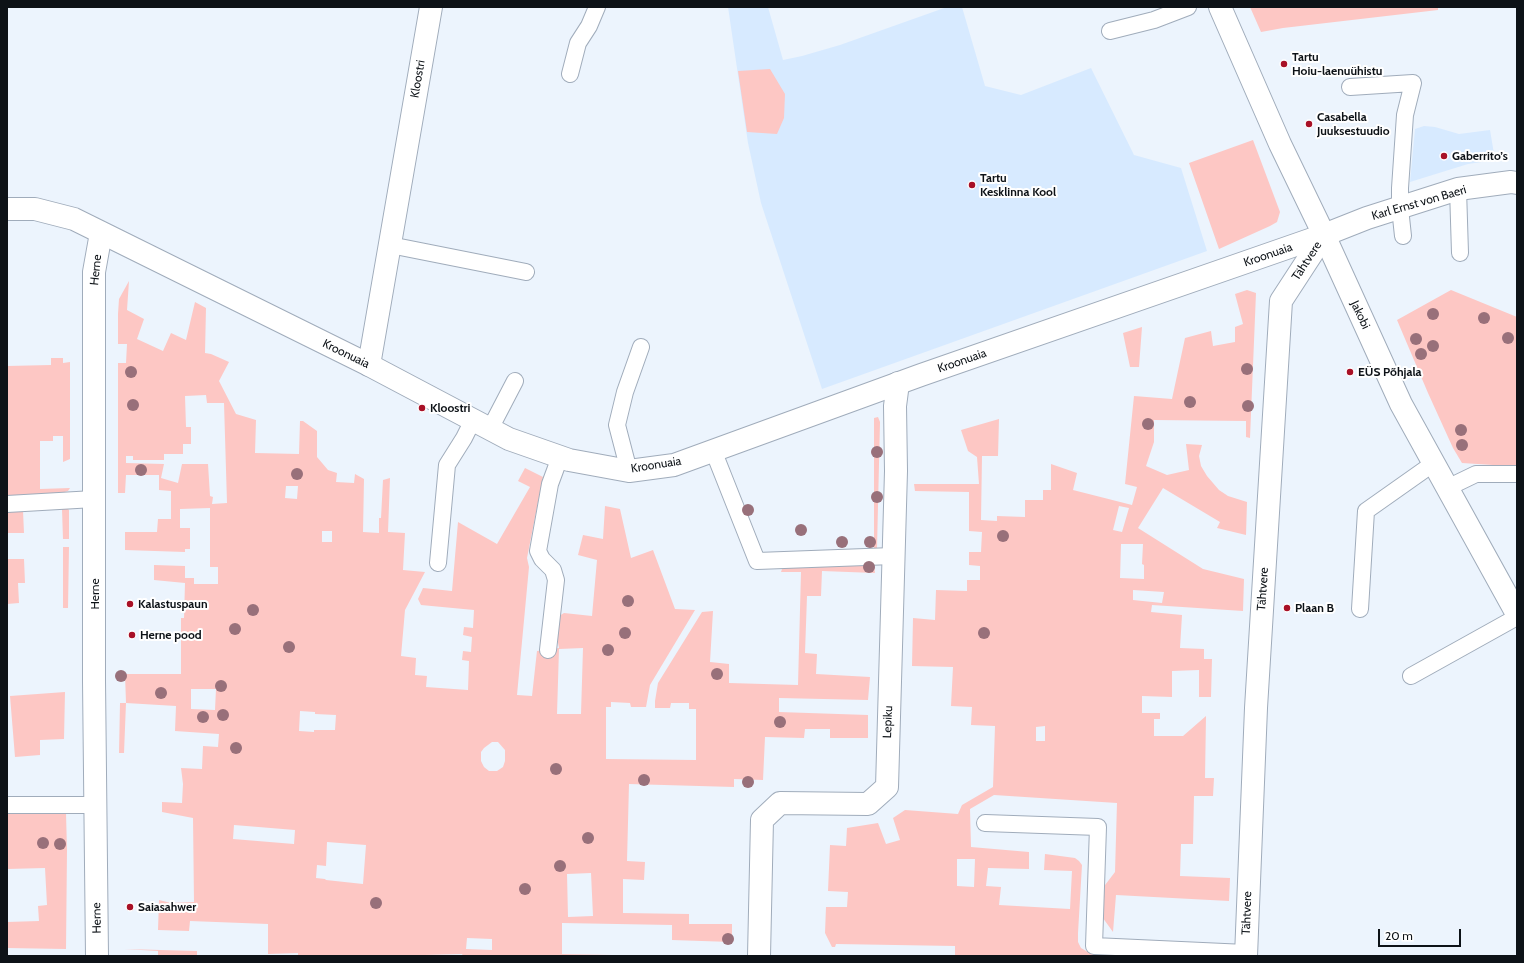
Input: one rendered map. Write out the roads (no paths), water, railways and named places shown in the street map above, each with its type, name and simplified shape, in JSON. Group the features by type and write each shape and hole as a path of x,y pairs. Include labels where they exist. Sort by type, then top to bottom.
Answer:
{"street":[{"name":"Kloostri","path":"369,365 431,7"},
{"name":"Jakobi","path":"1220,7 1280,144 1324,235 1401,404 1517,616"},
{"name":"Karl Ernst von Baeri","path":"1324,235 1367,218 1458,189 1512,182 1517,183"},
{"name":"Kroonuaia","path":"7,209 35,209 74,219 369,365 509,438 569,460 629,471 674,465 898,383 1324,235"},
{"name":"Herne","path":"97,956 94,272 101,233"},
{"name":"Tähtvere","path":"1246,954 1256,708 1282,301 1324,235"},
{"name":"Lepiku","path":"758,956 762,820 780,803 868,804 887,786 896,471 895,406 898,383"}],"lane":[{"path":"570,74 578,43 589,26 597,7"},
{"path":"1110,31 1154,20 1188,7"},
{"path":"1350,87 1413,83 1405,115 1400,208 1404,236"},
{"path":"1458,189 1460,253"},
{"path":"390,245 526,272"},
{"path":"629,471 617,425 625,392 641,347"},
{"path":"438,563 447,465 464,438 482,424 515,381"},
{"path":"713,450 757,561 893,556"},
{"path":"548,650 556,580 553,570 542,559 538,551 550,484 560,457"},
{"path":"1360,609 1366,511 1434,463"},
{"path":"1448,488 1476,474 1517,474"},
{"path":"7,504 94,498"},
{"path":"1411,676 1517,616"},
{"path":"7,805 96,805"},
{"path":"985,823 1098,827 1094,946 1246,954"}],"place":[{"name":"Tartu Hoiu-laenuühistu","path":"1284,64"},
{"name":"Casabella Juuksestuudio","path":"1309,124"},
{"name":"Gaberrito’s","path":"1444,156"},
{"name":"Tartu Kesklinna Kool","path":"972,185"},
{"name":"EÜS Põhjala","path":"1350,372"},
{"name":"Kloostri","path":"422,408"},
{"name":"Kalastuspaun","path":"130,604"},
{"name":"Plaan B","path":"1287,608"},
{"name":"Herne pood","path":"132,635"},
{"name":"Saiasahwer","path":"130,907"}]}
